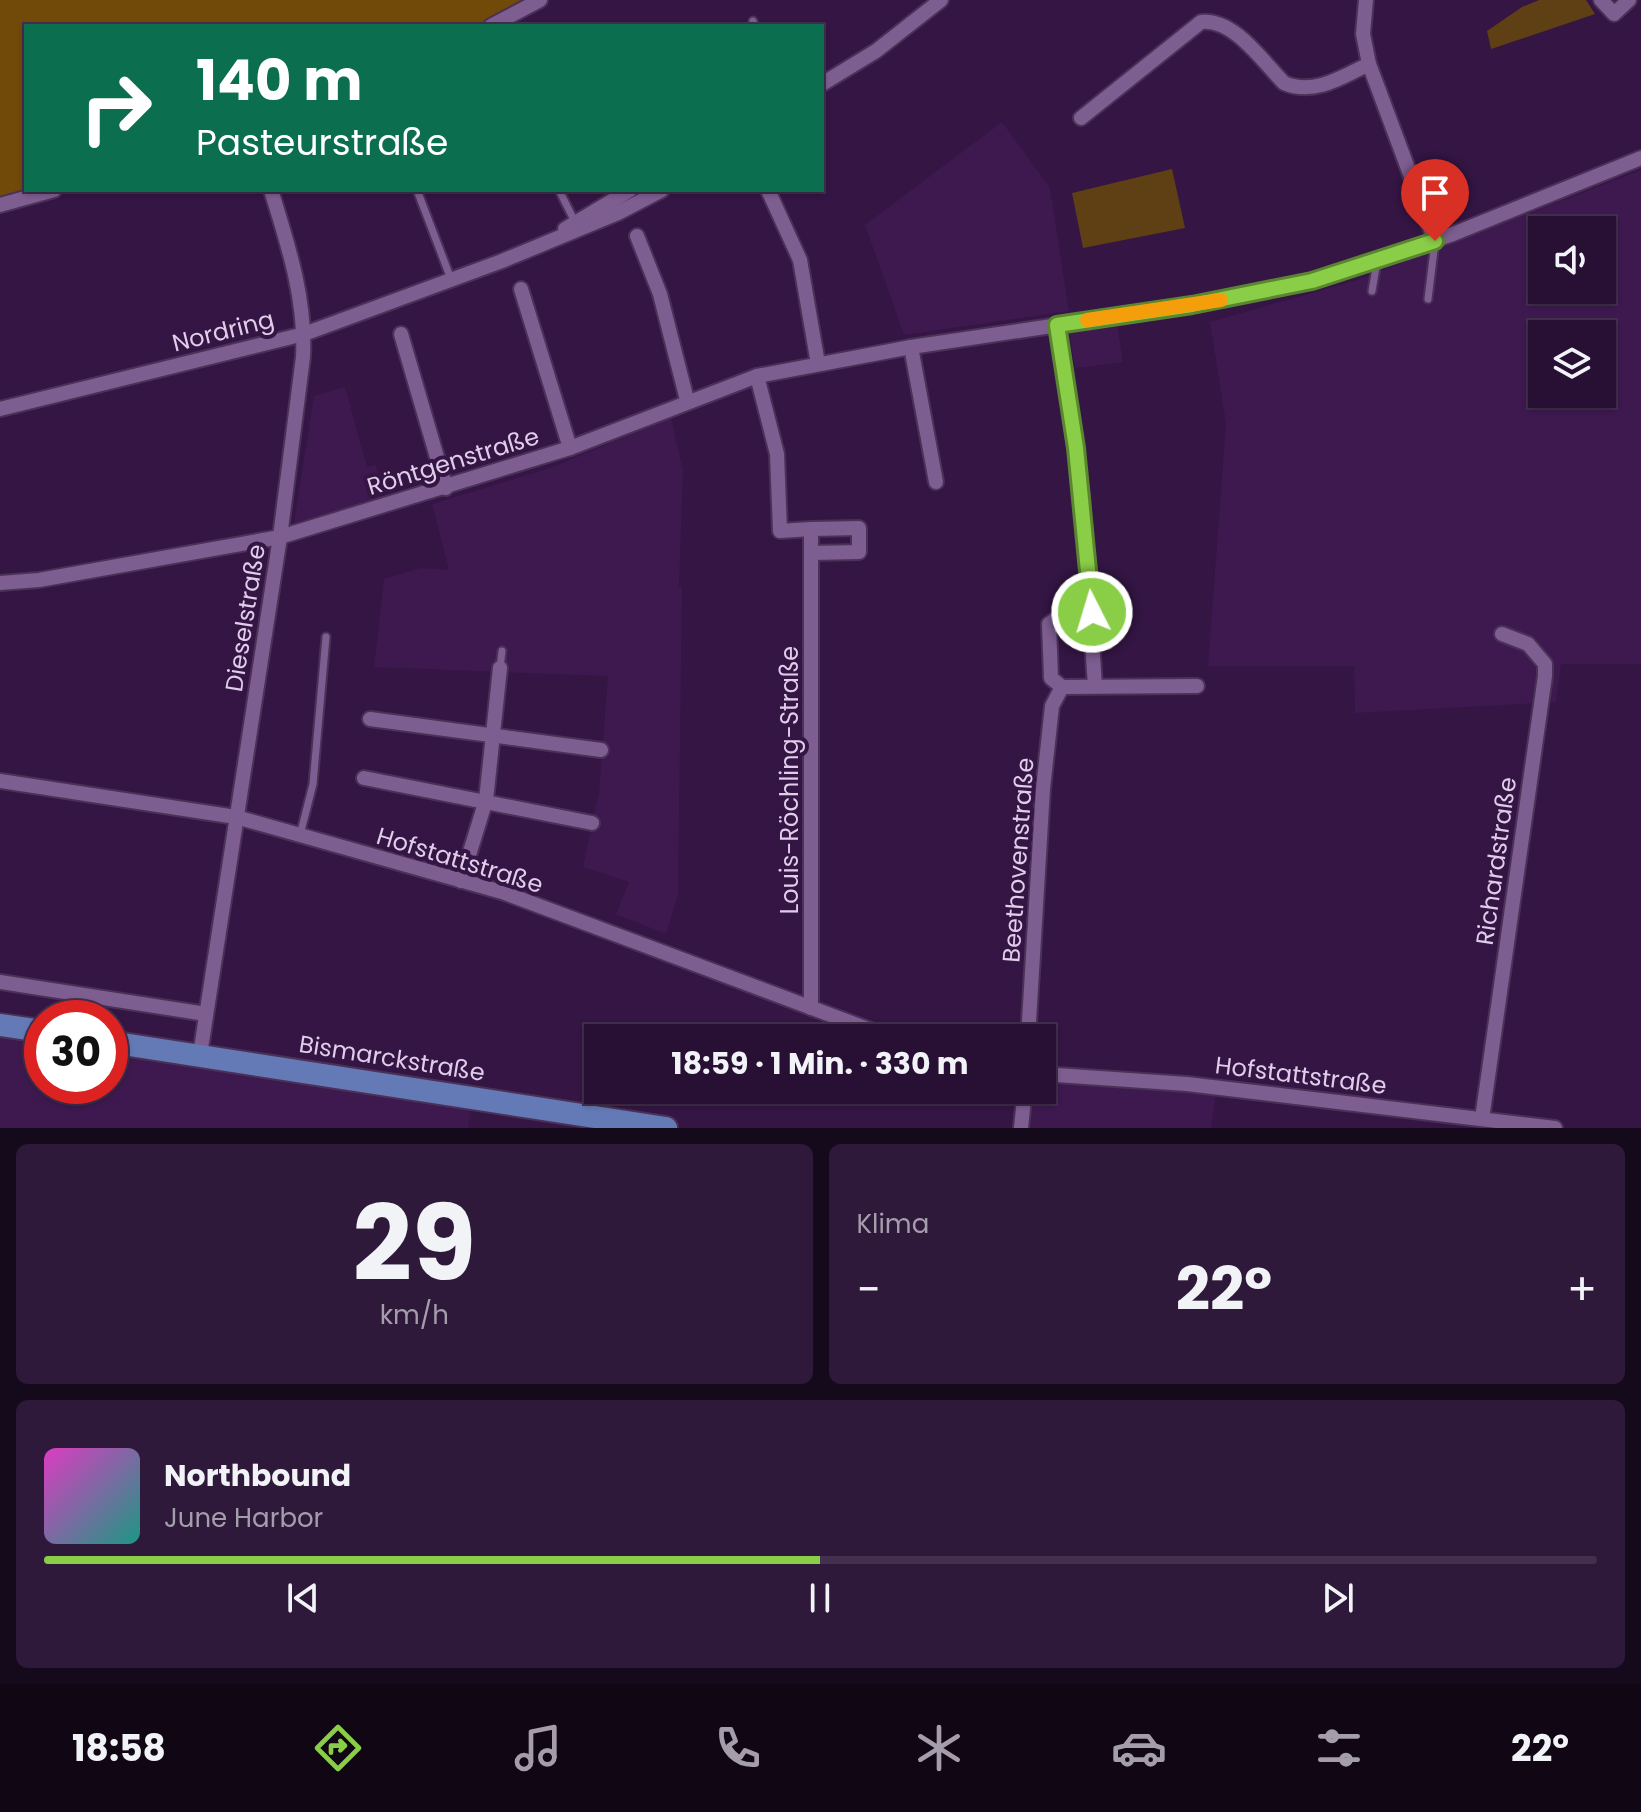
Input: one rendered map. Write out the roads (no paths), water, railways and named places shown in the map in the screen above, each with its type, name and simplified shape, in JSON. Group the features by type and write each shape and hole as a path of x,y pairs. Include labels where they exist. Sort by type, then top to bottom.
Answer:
{"main road":[{"path":"0,1025 24,1028"},
{"name":"Bismarckstraße","path":"128,1045 666,1128"}],"street":[{"path":"495,24 540,0"},
{"path":"828,82 941,0"},
{"path":"1366,0 1363,34 1369,64 1435,241"},
{"path":"1601,0 1614,14 1629,0"},
{"path":"1081,118 1201,22 1211,21 1229,29 1284,83 1293,87 1324,86 1369,64"},
{"name":"Röntgenstraße","path":"0,583 39,580 280,537 570,448 687,400 757,376 911,347 1220,300 1312,281 1435,241 1641,158"},
{"path":"0,205 47,192"},
{"name":"Dieselstraße","path":"200,1055 280,537 304,334 296,273 272,192"},
{"name":"Nordring","path":"551,239 627,192"},
{"name":"Nordring","path":"0,409 304,334 452,281 618,213 658,192"},
{"path":"769,192 800,260 818,364"},
{"path":"637,236 660,294 687,400"},
{"path":"521,289 570,448"},
{"path":"1057,325 1080,479 1095,686"},
{"path":"401,334 446,488"},
{"path":"911,347 936,482"},
{"path":"757,376 777,454 780,531 859,528 859,552 811,553"},
{"name":"Louis-Röchling-Straße","path":"811,529 811,1008"},
{"path":"1092,612 1063,614 1049,624 1051,678 1062,687 1197,686"},
{"name":"Richardstraße","path":"1482,1119 1545,676 1541,657 1517,638 1502,634"},
{"path":"461,881 486,800 500,668"},
{"name":"Beethovenstraße","path":"1029,1024 1043,789 1052,706 1062,687"},
{"path":"370,719 601,750"},
{"path":"364,778 592,823"},
{"name":"Hofstattstraße","path":"0,781 236,817 502,892 854,1024"},
{"path":"0,982 206,1014"},
{"name":"Hofstattstraße","path":"1056,1075 1187,1084 1555,1128"},
{"path":"1021,1128 1024,1104"}],"lane":[{"path":"418,192 452,281"},
{"path":"560,192 575,222"},
{"path":"1428,299 1435,241"},
{"path":"1372,291 1377,262"},
{"path":"300,835 313,784 326,637"},
{"path":"500,668 502,651"}]}
